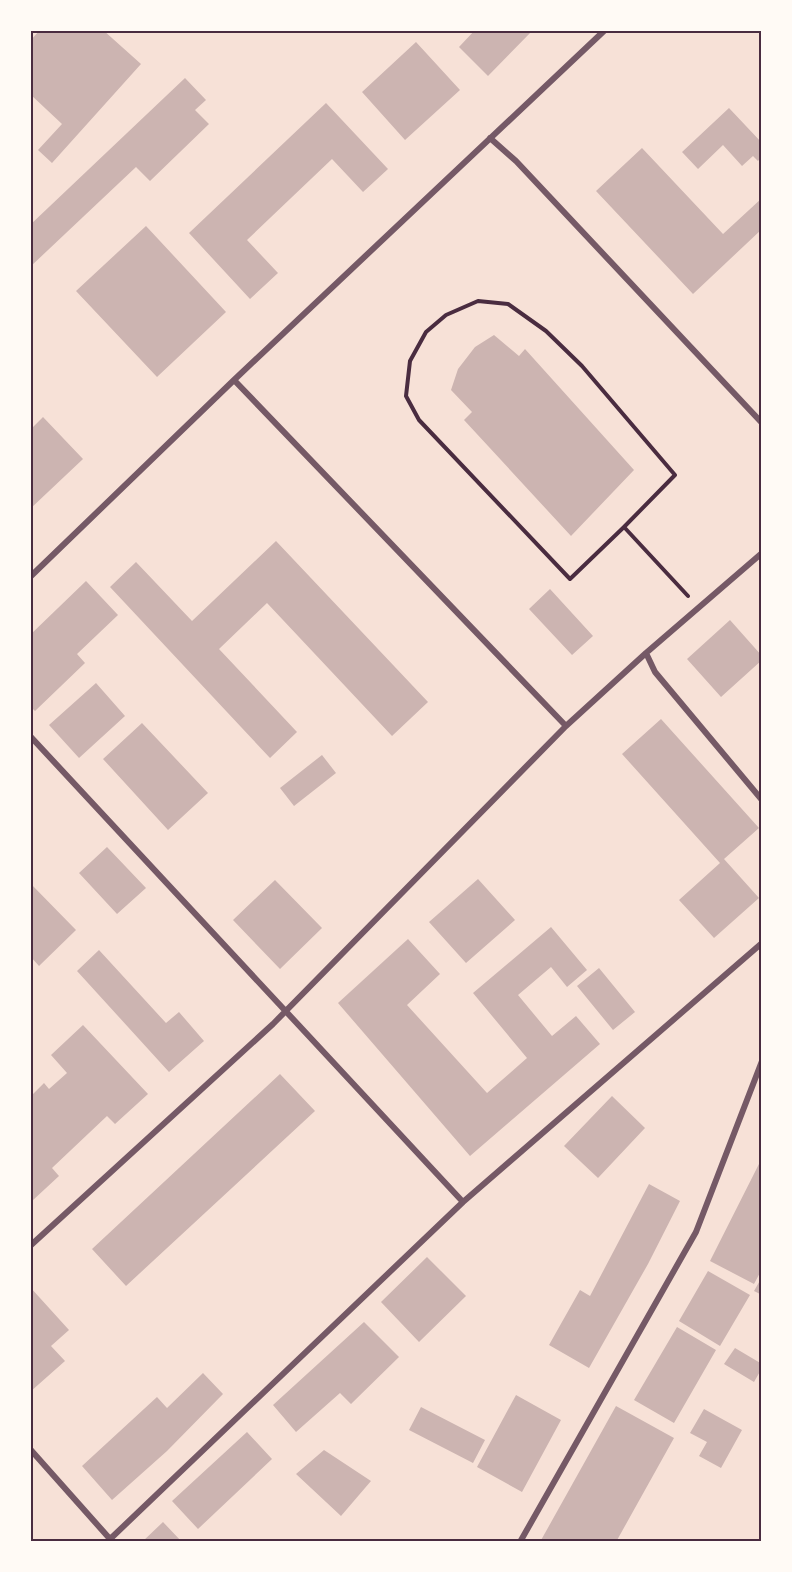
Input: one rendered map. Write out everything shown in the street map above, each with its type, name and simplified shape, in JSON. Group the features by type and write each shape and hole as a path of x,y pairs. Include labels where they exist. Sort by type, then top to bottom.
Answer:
{"street":[{"path":"30,577 234,380 605,30"},
{"path":"490,138 516,161 762,423"},
{"path":"234,380 566,726"},
{"path":"30,1246 286,1012 566,726 762,553"},
{"path":"646,653 655,672 762,800"},
{"path":"30,735 463,1202"},
{"path":"30,1449 108,1540 463,1202 762,943"},
{"path":"520,1542 696,1232 762,1061"}],"path":[{"path":"478,301 508,304 546,331 582,366 675,475 624,527 570,579 418,420 406,396 410,361 426,332 446,315 478,301"},
{"path":"624,527 688,597"}],"building":[{"path":"40,30 103,30 141,64 52,163 38,150 62,124 30,94 30,41"},
{"path":"475,30 533,30 488,76 459,47"},
{"path":"416,42 460,90 405,140 362,92"},
{"path":"185,78 206,100 195,110 209,124 150,181 136,167 30,267 30,225"},
{"path":"326,103 388,169 363,192 332,159 247,240 278,273 250,299 189,233"},
{"path":"729,108 762,143 762,156 758,161 753,156 742,166 723,145 698,169 682,152"},
{"path":"642,148 723,234 762,198 762,229 693,294 596,191"},
{"path":"146,226 226,312 157,377 76,291"},
{"path":"494,335 519,356 525,349 634,470 571,536 464,420 472,412 451,390 458,369 475,347"},
{"path":"43,417 83,459 30,509 30,430"},
{"path":"276,541 428,702 392,736 267,603 219,649 297,732 270,758 110,587 136,562 192,621"},
{"path":"86,581 118,615 77,654 85,663 35,711 30,706 30,635"},
{"path":"550,589 593,636 572,655 529,609"},
{"path":"730,620 762,656 762,660 721,697 687,659"},
{"path":"96,683 125,716 79,758 49,725"},
{"path":"661,719 759,828 724,859 759,898 714,938 679,900 720,863 622,754"},
{"path":"142,723 208,793 168,830 103,759"},
{"path":"322,755 336,773 294,806 280,788"},
{"path":"107,847 146,888 117,914 79,873"},
{"path":"478,879 515,920 466,963 429,922"},
{"path":"275,880 322,928 280,969 233,920"},
{"path":"30,883 76,930 39,966 30,956"},
{"path":"551,927 587,970 567,987 551,967 518,995 552,1036 576,1016 600,1044 470,1156 338,1003 408,939 440,974 407,1005 487,1093 527,1058 473,993"},
{"path":"99,950 166,1023 179,1012 204,1041 169,1072 77,971"},
{"path":"599,968 635,1012 613,1030 577,986"},
{"path":"83,1025 148,1094 115,1124 107,1116 52,1168 59,1176 32,1201 30,1198 30,1097 44,1083 49,1089 67,1073 51,1055"},
{"path":"280,1074 315,1111 126,1286 92,1249"},
{"path":"612,1096 645,1128 598,1178 564,1146"},
{"path":"762,1158 762,1269 754,1284 710,1261"},
{"path":"649,1184 680,1201 648,1264 589,1368 549,1345 580,1290 590,1296"},
{"path":"427,1257 466,1296 419,1342 381,1302"},
{"path":"708,1271 750,1295 720,1346 679,1321"},
{"path":"762,1277 762,1295 754,1291"},
{"path":"30,1287 69,1330 51,1346 65,1361 30,1392"},
{"path":"364,1322 399,1357 351,1404 340,1393 296,1432 273,1405"},
{"path":"677,1327 716,1350 674,1423 634,1400"},
{"path":"735,1348 762,1364 754,1382 724,1364"},
{"path":"203,1373 223,1394 167,1451 112,1500 82,1466 157,1397 167,1408"},
{"path":"516,1395 561,1420 522,1492 477,1467"},
{"path":"616,1406 674,1438 616,1542 540,1542"},
{"path":"421,1407 485,1440 473,1463 409,1430"},
{"path":"704,1409 742,1430 721,1468 699,1456 707,1442 690,1433"},
{"path":"247,1432 272,1459 198,1529 172,1501"},
{"path":"324,1450 371,1481 341,1516 296,1474"},
{"path":"163,1522 182,1542 142,1542"}]}
